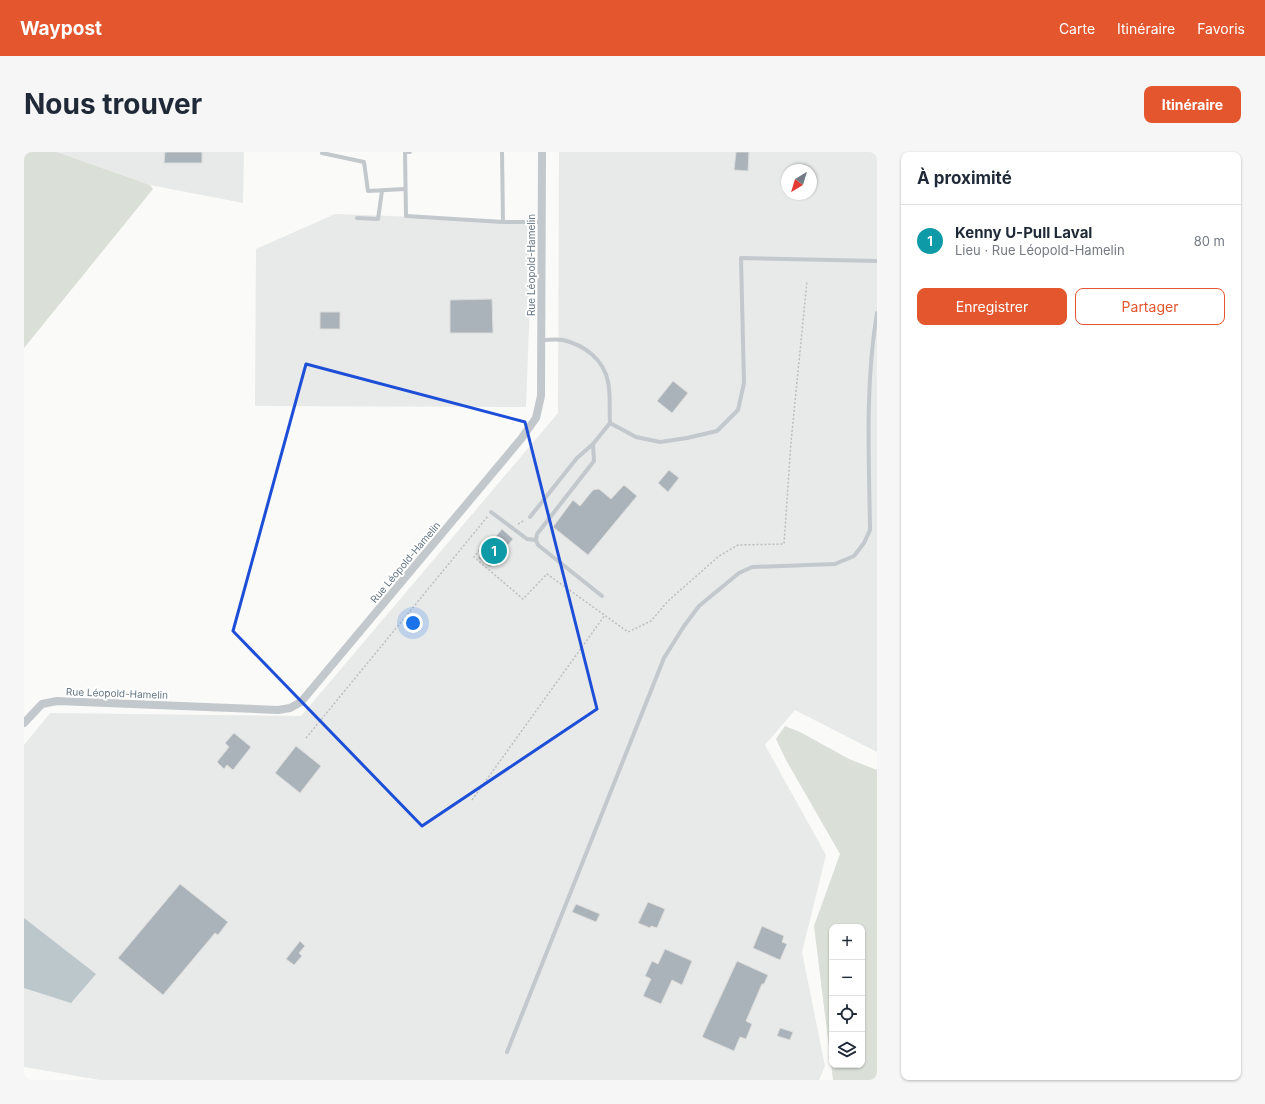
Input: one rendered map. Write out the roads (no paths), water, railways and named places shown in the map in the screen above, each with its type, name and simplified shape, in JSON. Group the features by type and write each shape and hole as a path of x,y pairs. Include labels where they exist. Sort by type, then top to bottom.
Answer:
{"street":[{"name":"Rue Léopold-Hamelin","path":"24,723 42,704 57,701 278,710 290,708 301,702 521,439 536,418 541,396 542,152"}],"lane":[{"path":"410,152 405,152 406,216 503,222 542,222"},
{"path":"502,152 503,222"},
{"path":"322,153 364,162 368,191 405,189"},
{"path":"357,218 378,219 382,191"},
{"path":"610,423 636,437 660,442 717,431 738,410 744,383 740,258 877,261"},
{"path":"508,1052 664,658 684,626 699,606 739,573 752,567 835,564 854,556 864,543 870,530 869,397 877,313"},
{"path":"530,517 578,458 593,444 610,423 609,383 606,373 598,360 590,352 564,340 541,340"},
{"path":"593,444 594,461 537,534 536,540 538,545 602,596"},
{"path":"491,512 526,539 536,540"}],"place":[{"name":"Kenny U-Pull Laval","path":"494,551"}]}
